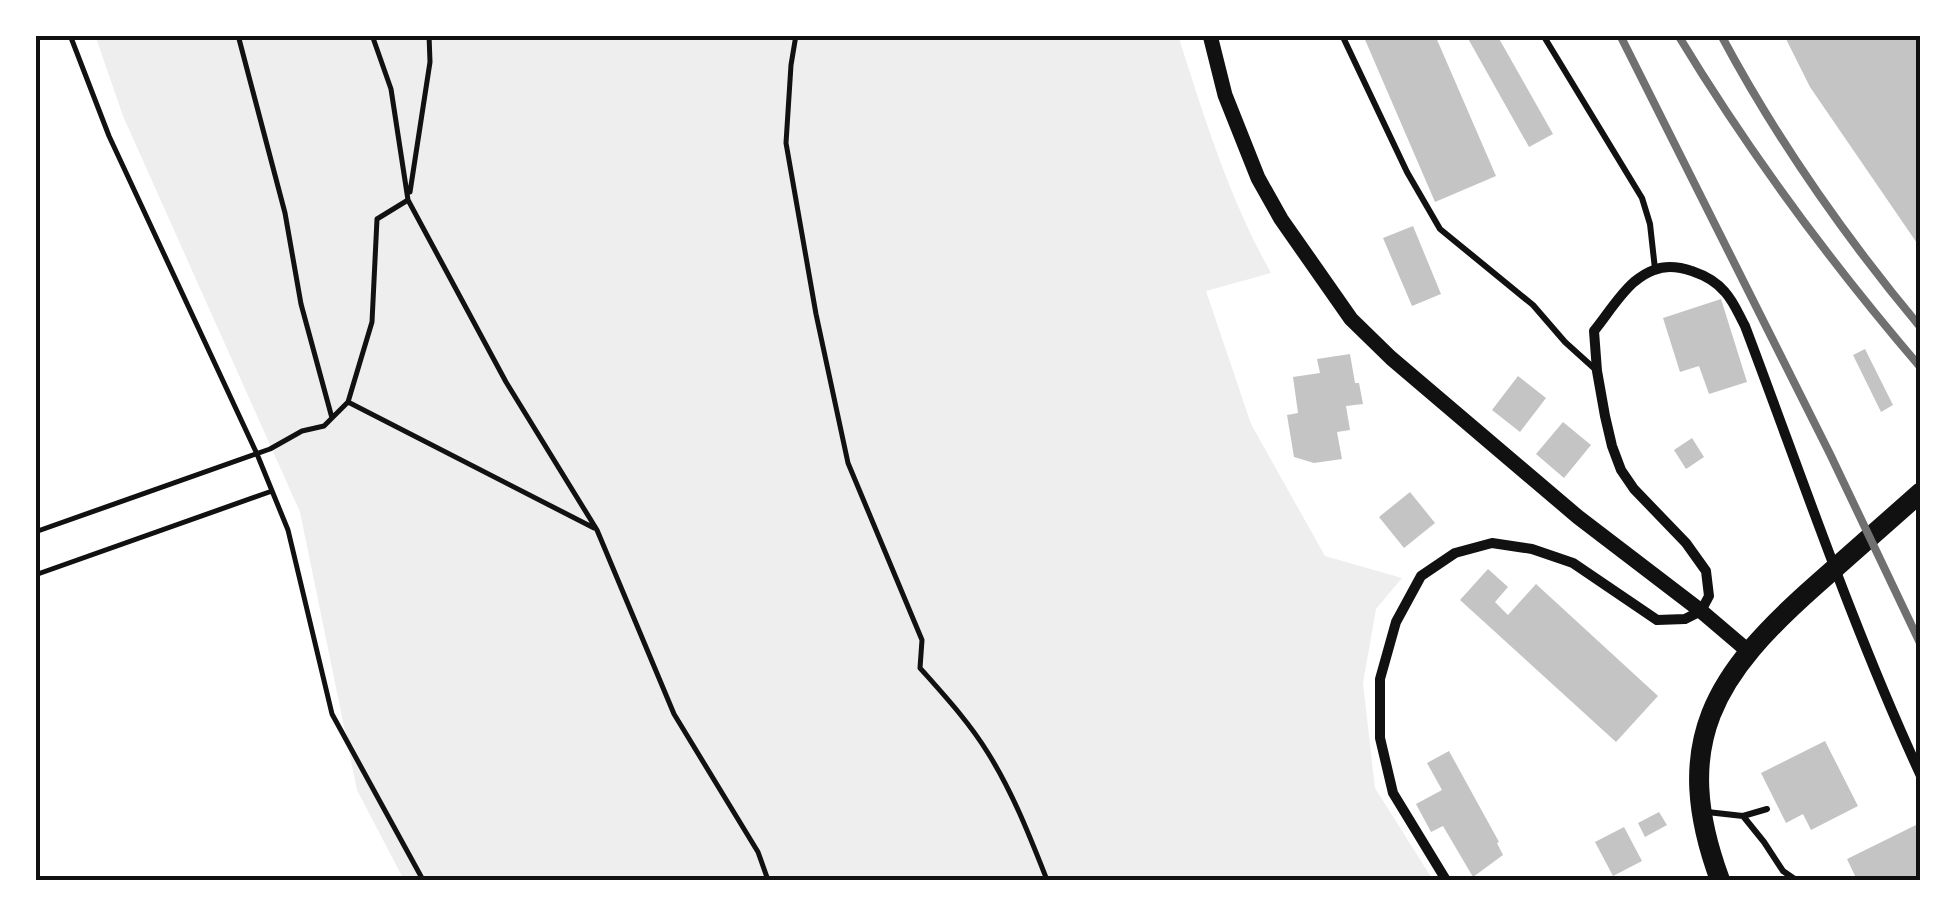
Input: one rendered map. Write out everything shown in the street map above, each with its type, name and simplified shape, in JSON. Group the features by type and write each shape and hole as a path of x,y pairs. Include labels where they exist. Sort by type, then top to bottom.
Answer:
{"main road":[{"path":"1720,880 1701,811 1699,768 1706,726 1719,693 1776,620 1921,492"}],"street":[{"path":"1210,35 1225,95 1258,178 1280,219 1352,319 1390,358 1578,517 1748,651"},
{"path":"1446,880 1392,793 1380,738 1380,679 1396,622 1421,576 1454,553 1492,543 1532,549 1573,562 1657,620 1685,619 1700,611 1708,596 1706,571 1622,470 1612,446 1597,371 1594,331 1632,284 1655,269 1697,272 1714,281 1726,293 1745,326 1813,514 1887,702 1921,776"}],"lane":[{"path":"1342,35 1407,172 1440,230 1533,305 1597,371"},
{"path":"1543,35 1642,198 1650,224 1655,269"},
{"path":"1701,811 1743,816 1768,810"},
{"path":"1743,816 1783,871 1796,880"}],"path":[{"path":"70,35 108,136 257,454 288,530 332,714 424,880"},
{"path":"238,35 286,213 301,304 332,418"},
{"path":"372,35 391,89 408,200 506,382 597,530 674,714 758,852 768,880"},
{"path":"35,532 257,454 302,431 324,426 348,402 372,322 377,219 408,200 430,62 428,35"},
{"path":"796,35 786,143 816,314 848,463 922,640 920,668 988,753 1022,818 1047,880"},
{"path":"348,402 597,530"},
{"path":"35,576 272,492"}],"shaded area":[{"path":"95,35 1178,35 1230,186 1271,273 1206,291 1251,424 1325,556 1402,578 1376,609 1363,683 1375,788 1433,880 404,880 357,790 300,512 123,116"}],"building":[{"path":"1363,35 1435,35 1496,176 1435,202"},
{"path":"1466,35 1497,35 1553,134 1529,147"},
{"path":"1784,35 1921,35 1921,249 1810,87"},
{"path":"1413,226 1441,294 1412,306 1383,238"},
{"path":"1721,299 1747,382 1709,394 1699,366 1680,372 1663,318"},
{"path":"1865,349 1893,405 1881,412 1853,355"},
{"path":"1350,354 1363,404 1346,406 1350,430 1337,432 1342,459 1314,463 1294,457 1287,415 1298,413 1293,377 1320,373 1317,359"},
{"path":"1518,376 1546,398 1520,432 1492,410"},
{"path":"1563,422 1591,445 1564,478 1536,454"},
{"path":"1692,438 1704,457 1686,469 1674,450"},
{"path":"1410,492 1435,523 1404,548 1379,517"},
{"path":"1488,569 1508,587 1495,602 1508,615 1536,584 1658,696 1616,742 1460,600"},
{"path":"1825,741 1858,806 1811,830 1803,814 1786,823 1761,773"},
{"path":"1449,751 1503,855 1473,877 1443,826 1431,832 1416,804 1442,790 1427,763"},
{"path":"1659,812 1667,825 1645,837 1638,823"},
{"path":"1918,824 1921,880 1857,880 1847,859"},
{"path":"1624,827 1642,861 1613,876 1595,842"}],"railway":[{"path":"1620,35 1921,645"},
{"path":"1678,35 1793,207 1921,368"},
{"path":"1721,35 1813,187 1921,328"}]}
